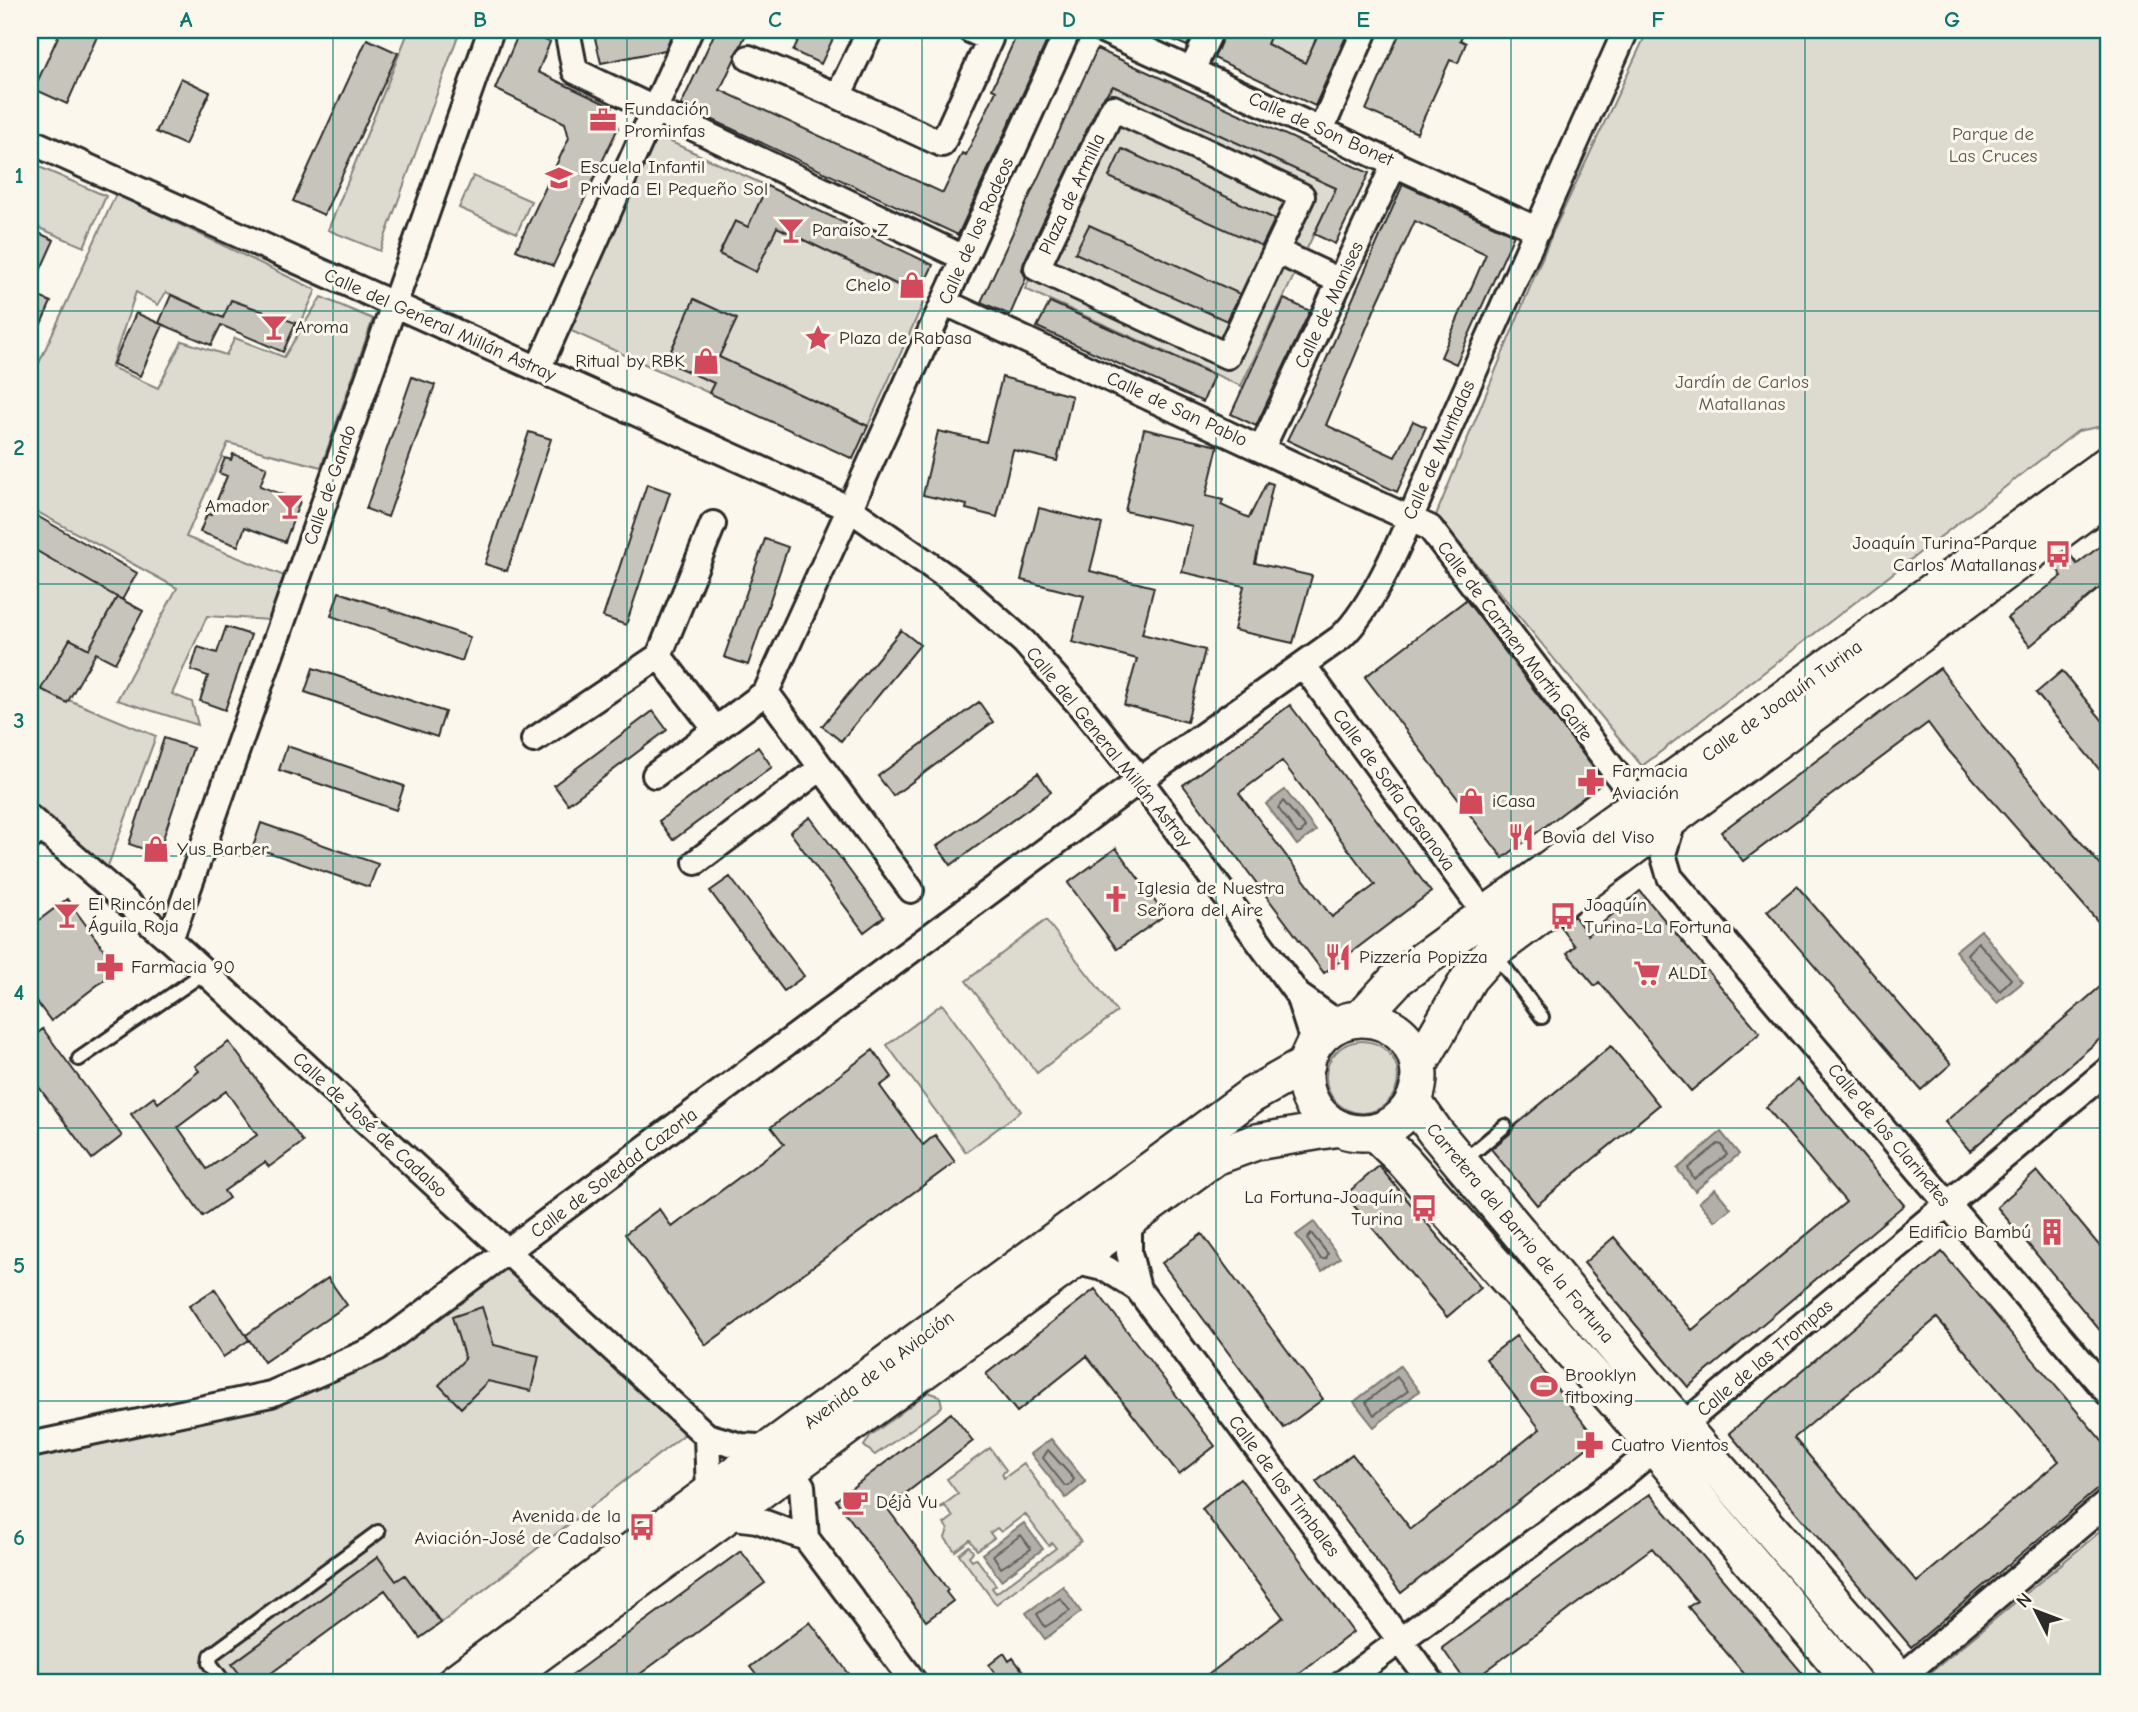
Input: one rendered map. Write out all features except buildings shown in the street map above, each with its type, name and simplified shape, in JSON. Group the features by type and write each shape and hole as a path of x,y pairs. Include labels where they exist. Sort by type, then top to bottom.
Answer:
{"main road":[{"name":"Calle de Joaquín Turina","path":"1330,1038 1398,978 2108,464"},
{"name":"Calle de Joaquín Turina","path":"1418,1066 1469,978 1493,951 2108,495"},
{"path":"1391,1027 1404,1038 1418,1066 1413,1101 1397,1121 1374,1132 1362,1133 1339,1128 1326,1120 1312,1102 1305,1080 1330,1038 1391,1027"},
{"name":"Avenida de la Aviación","path":"789,1468 1252,1095 1330,1038"},
{"name":"Carretera del Barrio de la Fortuna","path":"1413,1101 1853,1682"},
{"name":"Avenida de la Aviación","path":"500,1682 1215,1157 1238,1147 1339,1128"},
{"name":"Carretera del Barrio de la Fortuna","path":"1374,1132 1900,1681"},
{"name":"Avenida de la Aviación","path":"455,1682 731,1510"}],"street":[{"name":"Calle de Gando","path":"170,940 491,30"},
{"path":"567,30 575,71 964,258"},
{"path":"538,369 690,30"},
{"path":"838,96 870,30"},
{"path":"749,58 942,144 990,39 970,30"},
{"name":"Calle de los Rodeos","path":"850,509 1068,30"},
{"name":"Calle de Son Bonet","path":"1104,30 1538,230"},
{"path":"1192,70 1211,30"},
{"path":"1321,130 1365,30"},
{"name":"Calle de Muntadas","path":"1140,780 1303,665 1355,624 1409,518 1626,30"},
{"name":"Plaza de Armilla","path":"1112,108 1302,196 1276,251 1227,356 1037,268 1112,108"},
{"name":"Calle del General Millán Astray","path":"30,141 850,509 964,589 1024,642 1140,780 1330,1038"},
{"name":"Calle de Manises","path":"1262,448 1395,163"},
{"path":"1276,251 1340,281"},
{"name":"Calle de San Pablo","path":"944,302 1409,518"},
{"path":"655,775 766,692 850,509"},
{"name":"Calle de Carmen Martín Gaite","path":"1409,518 1430,528 1640,805"},
{"path":"534,740 659,656 713,524"},
{"path":"659,656 716,730"},
{"name":"Calle de Sofía Casanova","path":"1303,665 1486,915"},
{"path":"766,692 911,890"},
{"path":"696,862 821,768"},
{"name":"Calle de Soledad Cazorla","path":"30,1445 271,1394 377,1348 1140,780"},
{"path":"1670,877 1663,854 1675,816"},
{"name":"Calle de José de Cadalso","path":"33,826 170,940 707,1436 741,1446 789,1468"},
{"name":"Calle de los Clarinetes","path":"1609,864 1633,862 1670,877 2108,1393"},
{"name":"Calle de las Trompas","path":"1343,1682 1669,1438 2108,1070"},
{"name":"Calle de los Timbales","path":"1129,1220 1129,1253 1138,1289"},
{"name":"Calle de los Timbales","path":"1073,1261 1107,1269 1138,1289 1431,1682"},
{"path":"707,1436 731,1510 806,1538"},
{"path":"789,1468 806,1538 914,1682"},
{"path":"1900,1681 2108,1502"}],"lane":[{"path":"1493,951 1542,1017"},
{"path":"79,1059 205,972"},
{"path":"1461,1163 1505,1126"},
{"path":"224,1682 210,1663 211,1655 378,1532"}],"green space":[{"path":"409,30 460,30 380,251 328,230"},
{"path":"1273,30 1320,30 1305,63 1267,44"},
{"name":"Jardín de Carlos Matallanas","path":"1648,30 2108,30 2108,425 2078,431 1642,766 1436,515 1552,234"},
{"path":"1113,86 1336,188 1241,386 1025,289"},
{"path":"645,130 767,186 748,227 735,221 719,254 756,271 777,227 925,299 868,426 719,357 694,300 666,361 714,383 709,393 558,325"},
{"path":"30,163 106,196 84,247 30,224"},
{"path":"473,176 531,201 517,233 459,208"},
{"path":"116,194 316,290 300,325 232,300 223,318 166,292 158,305 136,292 111,367 158,388 182,341 226,355 235,338 284,357 321,297 373,319 321,467 228,443 186,537 287,577 270,620 207,616 172,694 192,702 198,725 117,700 177,588 30,508 30,359 39,363"},
{"path":"30,547 117,597 89,649 70,639 42,689 156,736 105,874 30,816"},
{"path":"1046,920 1117,1012 1037,1073 966,981"},
{"path":"942,1004 1021,1111 966,1152 887,1045"},
{"path":"1369,1041 1388,1051 1396,1063 1396,1091 1388,1103 1376,1111 1355,1113 1336,1103 1328,1091 1326,1070 1336,1051 1348,1043"},
{"path":"508,1252 689,1431 441,1623 405,1575 396,1581 378,1557 233,1663 246,1682 30,1682 30,1453 273,1401"},
{"path":"928,1392 940,1396 942,1406 938,1410 875,1455 864,1446 870,1436"},
{"path":"990,1448 1006,1470 1002,1474 1004,1478 1024,1464 1081,1541 996,1604 959,1554 969,1546 973,1552 969,1556 972,1560 976,1558 996,1585 992,1588 996,1593 1056,1548 1052,1543 1049,1546 1025,1514 1001,1532 997,1528 990,1533 994,1538 977,1550 970,1540 955,1551 945,1538 948,1529 944,1524 953,1517 945,1506 938,1509 958,1494 947,1479"},
{"path":"2108,1525 2108,1682 1939,1682 1930,1673"}],"water":[{"path":"1285,790 1316,831 1297,845 1266,804"},
{"path":"1981,930 2023,982 1997,1003 1955,951"},
{"path":"1721,1132 1739,1154 1695,1191 1677,1169"},
{"path":"1715,1189 1731,1208 1715,1221 1699,1202"},
{"path":"1314,1222 1340,1258 1322,1271 1296,1235"},
{"path":"1400,1366 1419,1391 1374,1427 1354,1402"},
{"path":"1051,1439 1086,1482 1066,1498 1031,1454"},
{"path":"1024,1523 1043,1549 1001,1580 982,1554"},
{"path":"1063,1586 1081,1612 1045,1639 1026,1613"}],"place":[{"name":"Fundación Prominfas","path":"603,120"},
{"name":"Escuela Infantil Privada El Pequeño Sol","path":"559,178"},
{"name":"Paraíso Z","path":"791,230"},
{"name":"Chelo","path":"912,285"},
{"name":"Aroma","path":"274,327"},
{"name":"Plaza de Rabasa","path":"818,338"},
{"name":"Ritual by RBK","path":"706,361"},
{"name":"Amador","path":"290,506"},
{"name":"Joaquín Turina-Parque Carlos Matallanas","path":"2058,554"},
{"name":"Farmacia Aviación","path":"1591,782"},
{"name":"iCasa","path":"1471,801"},
{"name":"Bovia del Viso","path":"1521,837"},
{"name":"Yus Barber","path":"156,849"},
{"name":"Iglesia de Nuestra Señora del Aire","path":"1116,899"},
{"name":"El Rincón del Águila Roja","path":"67,915"},
{"name":"Joaquín Turina-La Fortuna","path":"1563,916"},
{"name":"Pizzería Popizza","path":"1338,957"},
{"name":"Farmacia 90","path":"110,967"},
{"name":"ALDI","path":"1647,973"},
{"name":"La Fortuna-Joaquín Turina","path":"1424,1208"},
{"name":"Edificio Bambú","path":"2052,1232"},
{"name":"Brooklyn fitboxing","path":"1544,1386"},
{"name":"Cuatro Vientos","path":"1590,1445"},
{"name":"Déjà Vu","path":"855,1502"},
{"name":"Avenida de la Aviación-José de Cadalso","path":"642,1527"}],"park label":[{"name":"Parque de Las Cruces","path":"1993,145"}]}
